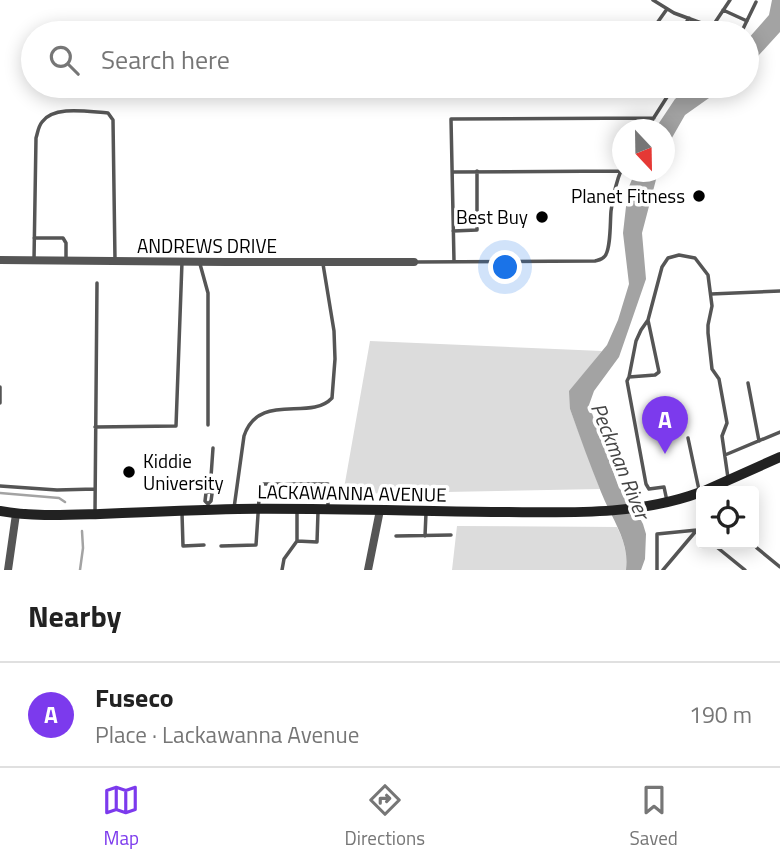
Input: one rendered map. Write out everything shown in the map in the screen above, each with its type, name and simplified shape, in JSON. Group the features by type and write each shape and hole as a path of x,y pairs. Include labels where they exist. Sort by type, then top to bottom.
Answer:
{"street":[{"name":"ANDREWS DRIVE","path":"0,260 414,262"},
{"name":"LACKAWANNA AVENUE","path":"715,486 780,457"},
{"name":"LACKAWANNA AVENUE","path":"0,511 51,516 182,511 207,507 606,511 646,507 696,494"},
{"path":"368,570 380,510"},
{"path":"8,570 16,514"}],"lane":[{"path":"653,0 674,13 698,21"},
{"path":"715,21 730,0"},
{"path":"723,10 747,21 756,2"},
{"path":"658,21 667,9"},
{"path":"454,261 452,119 654,118 667,98"},
{"path":"34,260 36,138 39,125 46,117 59,111 108,113 113,120 115,261"},
{"path":"452,172 612,169"},
{"path":"453,231 477,230 477,171"},
{"path":"414,262 601,259 606,256 608,248 617,182"},
{"path":"34,238 63,238 66,243 65,260"},
{"path":"667,503 664,487 649,489 646,484 627,382 636,341 648,320 662,267 668,258 679,255 695,258 708,275 712,306 708,333 712,369 719,379 727,423 722,436 728,480"},
{"path":"95,427 176,426 182,262"},
{"path":"200,262 208,293 208,425"},
{"path":"233,509 247,426 268,412 318,407 332,398 334,331 323,262"},
{"path":"95,514 97,283"},
{"path":"710,294 780,291"},
{"path":"629,377 659,372 648,320"},
{"path":"748,383 758,441"},
{"path":"0,387 0,403"},
{"path":"725,455 780,432"},
{"path":"688,438 700,486"},
{"path":"207,507 205,501 206,493 210,491 213,448"},
{"path":"221,546 256,545 260,484 328,484 317,542 297,541"},
{"path":"0,486 57,490 95,489"},
{"path":"282,570 284,559 297,541 297,509"},
{"path":"182,511 183,545 204,545"},
{"path":"425,536 426,511"},
{"path":"657,570 657,534 696,532"},
{"path":"396,536 451,535"},
{"path":"663,570 696,535"},
{"path":"719,549 745,570"},
{"path":"758,549 780,567"}],"shaded area":[{"path":"772,0 780,0 780,32 759,55 759,26 769,15"},
{"path":"676,98 709,98 685,115 675,132 675,119 662,119"},
{"path":"631,182 655,182 642,233 646,279 619,357 594,391 589,405 619,488 631,501 643,524 646,534 645,559 641,570 626,570 622,539 570,409 569,391 607,345 629,284 623,233"},
{"path":"370,341 602,351 570,391 570,409 600,489 343,494"},
{"path":"457,526 617,527 625,547 627,568 452,570"}],"waterway":[{"path":"0,493 59,498 65,502"},
{"path":"80,570 82,531"}],"place":[{"name":"Planet Fitness","path":"699,196"},
{"name":"Best Buy","path":"542,217"},
{"name":"Fuseco","path":"665,454"},
{"name":"Kiddie University","path":"129,472"}],"water label":[{"name":"Peckman River","path":"620,461"}]}
